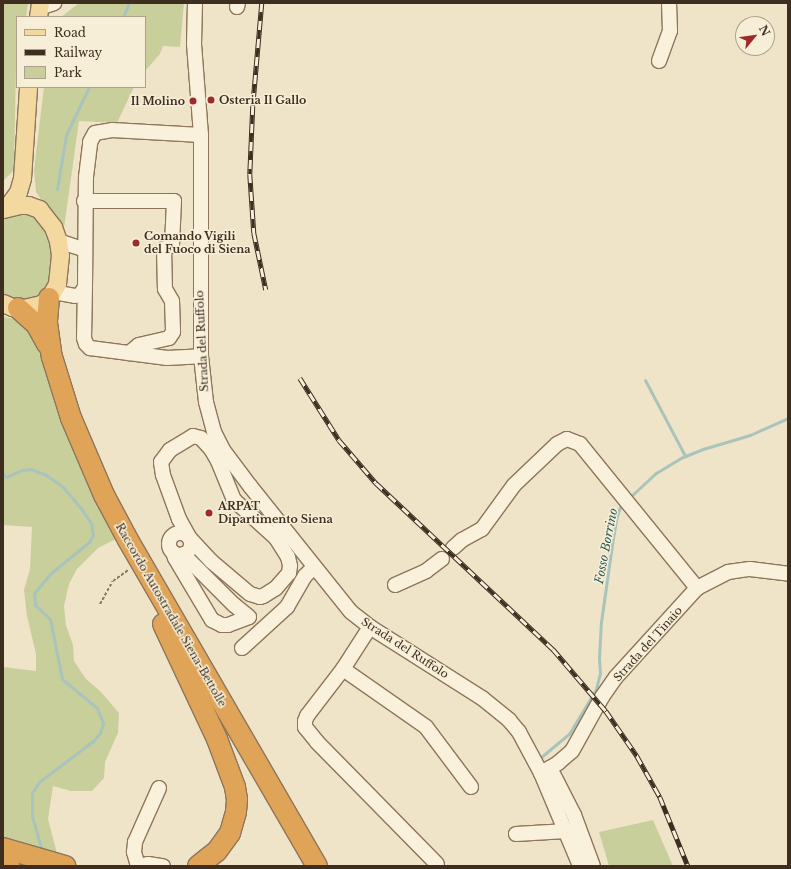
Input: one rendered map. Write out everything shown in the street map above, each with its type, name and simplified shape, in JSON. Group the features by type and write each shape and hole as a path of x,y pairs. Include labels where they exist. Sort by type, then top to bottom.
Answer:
{"highway":[{"name":"Raccordo Autostradale Siena-Bettolle","path":"50,351 47,323 51,295"},
{"name":"Raccordo Autostradale Siena-Bettolle","path":"8,306 36,324 50,351 67,406 83,450 104,495 128,540 291,821 313,844 315,864"},
{"path":"128,540 137,566 217,739 232,775 237,800 230,833 217,851 198,866"},
{"path":"3,848 65,866"},
{"path":"3,856 29,866"},
{"path":"3,864 9,866"}],"main road":[{"path":"5,208 20,186 25,154 28,88"},
{"path":"25,154 30,186 38,210"},
{"path":"5,208 28,205 38,210 49,221 58,241 59,267 51,295 34,306 8,306"}],"street":[{"name":"Strada del Ruffolo","path":"195,3 194,44 201,135 201,356 206,402 214,432 223,450 250,486 351,612 370,627 482,698 496,708 519,732 546,770 580,866"},
{"path":"659,61 670,31 669,3"},
{"path":"201,135 112,130 99,131 95,133 89,146 84,201 84,338 86,344 94,350 167,358 201,356"},
{"path":"84,201 174,201 172,245 164,249 165,289 172,301 173,332 169,338 139,345 129,353"},
{"path":"58,241 85,250"},
{"path":"51,295 80,295 85,287"},
{"path":"189,537 191,547 178,553 175,558 212,620 222,625 228,625 249,616 264,596 280,585 289,573 290,566 288,557 276,538 234,500 218,461 201,438 193,436 189,437 170,450 163,458 161,468 179,519 189,537 211,561 250,594 260,597 264,596"},
{"path":"453,548 462,540 482,529 514,485 557,444 567,439 580,444 697,588"},
{"path":"234,500 250,486"},
{"path":"178,553 234,605 249,616"},
{"path":"395,585 426,571 442,559"},
{"path":"750,569 758,565 788,565"},
{"path":"242,648 287,607 294,598 305,576 314,567"},
{"name":"Strada del Tinaio","path":"546,770 572,751 602,697 628,663 697,588 728,572 750,569 788,574"},
{"path":"370,627 343,669 307,716 305,727 312,737 437,864"},
{"path":"343,669 426,727 471,787"},
{"path":"546,770 574,815 593,866"},
{"path":"159,788 135,842 134,852 138,866 148,864 163,866"},
{"path":"516,834 567,831"}],"path":[{"path":"100,604 113,581 122,573 137,566"}],"green space":[{"path":"3,3 28,3 26,16 16,16 14,170 3,181"},
{"path":"79,3 184,3 180,47 163,46 160,54 146,70 146,16 62,16"},
{"path":"44,88 134,88 117,123 79,121 64,228 59,225 36,192 34,170"},
{"path":"13,212 33,215 51,237 54,262 47,289 34,299 16,302 3,296 3,216"},
{"path":"3,317 18,319 34,333 116,539 98,548 77,569 69,584 64,606 66,625 73,645 74,661 86,679 101,692 119,713 118,733 105,762 104,778 92,791 71,791 53,786 48,819 58,857 3,841 3,667 36,671 36,654 27,616 24,590 30,569 32,527 3,525"},
{"path":"653,820 673,866 609,866 599,832"}],"waterway":[{"path":"123,16 129,3"},
{"path":"57,189 66,135 89,88"},
{"path":"645,380 685,456"},
{"name":"Fosso Borrino","path":"629,498 656,473 683,457 703,449 750,435 788,418"},
{"path":"3,474 6,477 22,470 31,469 46,475 63,487 82,510 91,523 93,535 89,542 51,573 34,593 35,605 50,619 62,679 97,708 103,723 100,733 93,741 39,782 32,793 32,816 42,852"},
{"name":"Fosso Borrino","path":"540,758 569,734 596,689 600,673 599,658 601,622 613,538 617,516 620,507 624,503"}],"railway":[{"path":"262,3 253,106 250,174 254,233 266,290"},
{"path":"300,378 339,440 376,483 553,649 606,711 637,756 660,797 688,866"}],"place":[{"name":"Osteria Il Gallo","path":"211,100"},
{"name":"Il Molino","path":"193,101"},
{"name":"Comando Vigili del Fuoco di Siena","path":"136,243"},
{"name":"ARPAT Dipartimento Siena","path":"209,513"}]}
